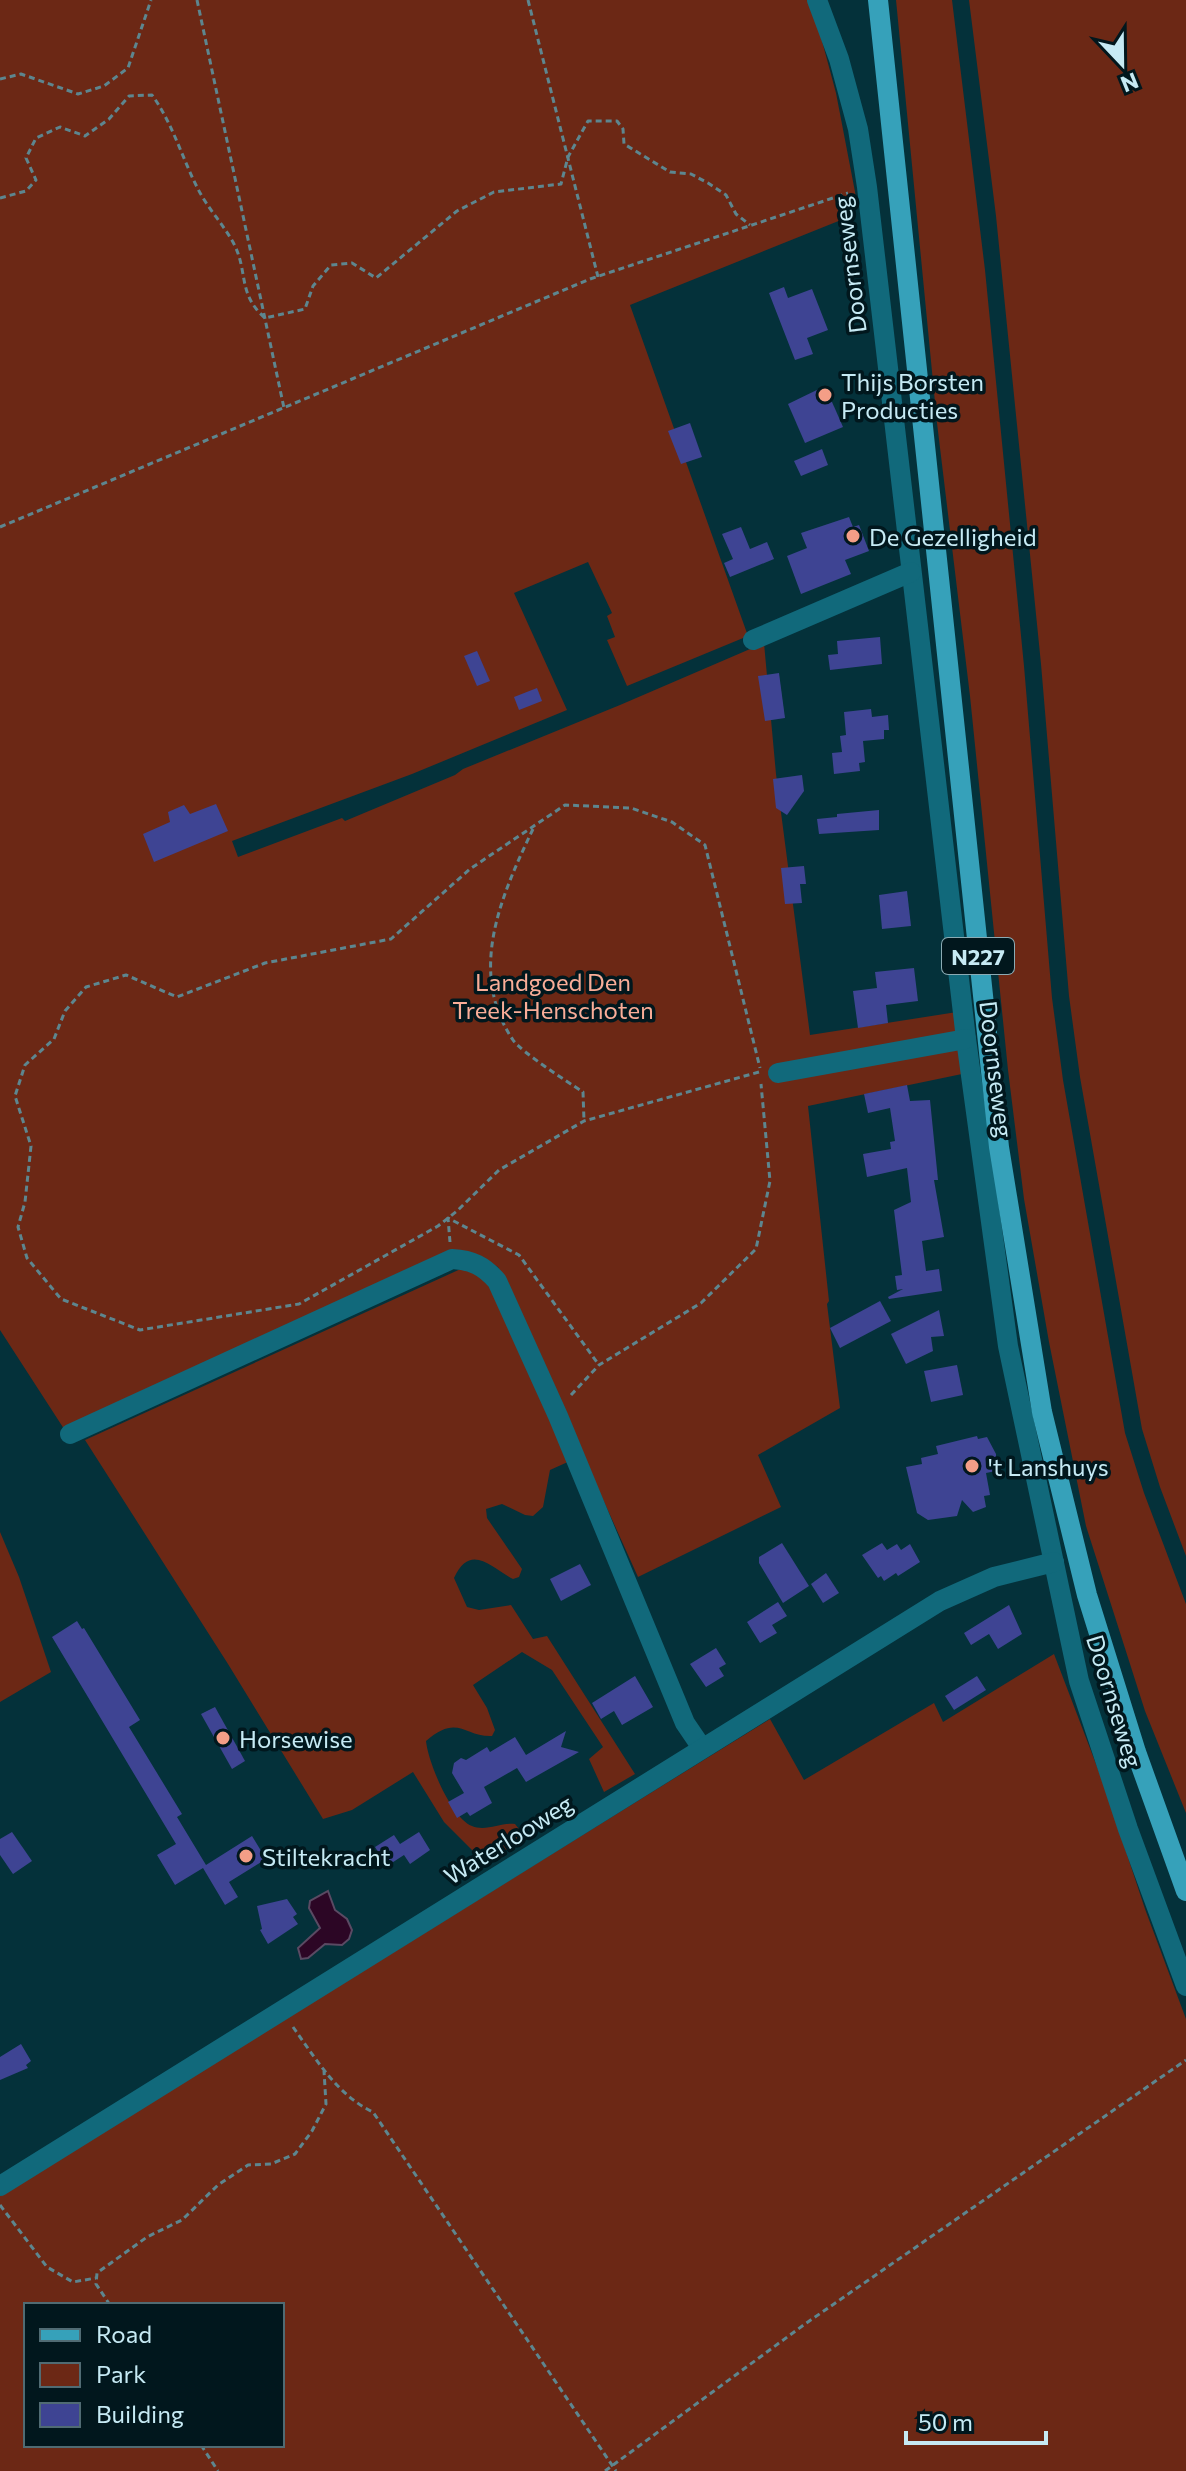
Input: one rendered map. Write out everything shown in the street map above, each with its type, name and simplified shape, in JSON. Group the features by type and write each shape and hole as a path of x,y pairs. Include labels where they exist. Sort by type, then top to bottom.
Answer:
{"main road":[{"name":"Doornseweg","path":"878,0 997,1132 1031,1350 1042,1412 1087,1595 1136,1752 1186,1891"}],"street":[{"name":"Doornseweg","path":"817,0 851,101 867,187 966,1039 1008,1346 1069,1645 1128,1829 1186,1986"},
{"path":"753,640 911,572"},
{"path":"769,1072 966,1039"},
{"path":"70,1434 452,1259 471,1260 497,1281 558,1416 685,1723 702,1748"},
{"name":"Waterlooweg","path":"0,2186 956,1592 1018,1569 1054,1562"}],"path":[{"path":"0,79 21,74 78,94 104,86 128,68 151,0"},
{"path":"197,0 284,408"},
{"path":"528,0 598,277"},
{"path":"0,198 26,191 36,180 26,158 36,138 60,127 85,136 109,119 129,96 152,95 166,114 198,190 236,247 242,280 252,307 265,318"},
{"path":"265,318 305,309 313,286 331,265 352,263 376,278 457,211 494,192 561,184 568,157 588,121 617,121 623,129 624,144 670,172 691,174 708,183 726,195 736,214 750,225"},
{"path":"0,527 598,277 867,187"},
{"path":"558,1416 571,1395 599,1365 701,1303 756,1249 770,1181 769,1072 705,845 672,822 631,808 565,805 470,869 391,939 265,963 177,997 126,975 86,987 65,1011 54,1039 25,1065 15,1096 31,1146 25,1202 18,1227 27,1258 61,1299 140,1330 299,1304 438,1226 499,1170 584,1121 769,1072"},
{"path":"533,829 492,929 490,991 514,1042 583,1092 584,1121"},
{"path":"282,2011 324,2070 354,2103 373,2112 616,2471"},
{"path":"605,2471 805,2324 1186,2060"},
{"path":"109,2303 96,2284 97,2273 147,2237 182,2220 218,2185 248,2165 271,2164 295,2154 326,2104 324,2070"},
{"path":"0,2205 47,2267 73,2282 96,2278"},
{"path":"202,2447 218,2471"}],"green space":[{"name":"Landgoed Den Treek-Henschoten","path":"0,0 811,0 836,93 856,197 849,200 851,216 630,305 748,636 627,686 607,640 615,637 607,616 612,613 588,562 514,593 567,710 412,774 232,841 238,857 342,818 345,821 764,643 776,774 810,1035 957,1012 962,1074 808,1106 840,1408 758,1455 781,1507 638,1577 498,1267 473,1253 66,1432 0,1330"},
{"path":"896,0 952,0 985,270 1024,666 1052,998 1063,1080 1125,1433 1186,1604 1186,1813 1145,1711 1086,1526 1024,1199 937,423"},
{"path":"969,0 1186,0 1186,1556 1142,1429 1080,1077 1069,996 1041,664 996,216"},
{"path":"465,1267 479,1269 492,1288 570,1461 550,1470 543,1507 533,1516 502,1504 486,1509 487,1518 522,1569 519,1577 513,1579 489,1564 474,1560 467,1561 454,1578 467,1607 479,1610 511,1605 533,1639 547,1636 635,1774 604,1792 589,1759 603,1747 552,1670 522,1652 473,1685 487,1708 495,1730 492,1736 454,1727 426,1741 442,1788 464,1821 483,1828 515,1824 527,1839 484,1862 444,1822 413,1772 352,1810 323,1819 85,1440"},
{"path":"0,1532 19,1577 51,1672 0,1702"},
{"path":"1054,1654 1104,1785 1186,2019 1186,2471 0,2471 0,2196 770,1719 804,1780 934,1703 943,1722"}],"shaded area":[{"path":"328,1891 335,1910 347,1919 352,1930 349,1939 342,1945 325,1944 308,1958 301,1959 298,1948 320,1928 309,1908 310,1901"}],"building":[{"path":"784,287 788,298 812,289 828,330 807,338 813,354 795,360 769,293"},
{"path":"825,386 843,427 805,443 788,404"},
{"path":"690,423 702,457 681,464 668,431"},
{"path":"822,449 828,465 801,476 794,461"},
{"path":"849,517 853,527 859,525 869,551 845,560 851,574 801,594 787,556 807,548 801,533"},
{"path":"741,527 750,549 767,542 774,559 730,577 724,563 733,559 722,534"},
{"path":"880,637 882,664 830,670 828,655 838,654 837,641"},
{"path":"477,651 490,681 477,686 464,656"},
{"path":"779,673 785,718 765,721 758,676"},
{"path":"537,688 542,701 519,710 514,697"},
{"path":"871,709 872,717 888,715 889,730 884,730 884,739 863,741 865,762 859,763 860,771 834,774 832,753 842,752 840,736 846,735 844,712"},
{"path":"802,775 804,791 787,815 776,808 773,779"},
{"path":"216,804 228,831 154,862 143,834 170,822 168,812 184,805 190,814"},
{"path":"879,810 879,830 819,834 817,819"},
{"path":"804,866 806,884 800,884 802,903 785,904 781,868"},
{"path":"907,891 911,926 882,929 879,895"},
{"path":"914,968 918,1001 886,1005 888,1023 858,1028 853,991 877,988 875,972"},
{"path":"907,1085 910,1101 930,1100 938,1180 934,1180 944,1237 922,1241 926,1271 939,1269 942,1291 889,1299 903,1289 897,1290 895,1276 902,1275 894,1210 911,1202 907,1168 867,1177 863,1154 891,1149 890,1142 895,1141 890,1108 868,1113 864,1094"},
{"path":"880,1301 891,1321 840,1348 830,1328"},
{"path":"939,1310 944,1336 931,1337 933,1351 906,1364 891,1334"},
{"path":"957,1365 963,1395 931,1402 924,1371"},
{"path":"977,1436 978,1439 987,1437 996,1454 996,1471 986,1473 990,1495 984,1496 986,1507 973,1512 962,1500 957,1516 928,1520 917,1513 906,1467 922,1464 921,1458 938,1454 936,1446"},
{"path":"782,1543 809,1586 783,1603 759,1563 759,1557"},
{"path":"882,1543 887,1550 897,1544 901,1550 910,1544 920,1562 898,1576 896,1573 884,1581 881,1576 878,1578 862,1555"},
{"path":"580,1564 591,1585 561,1601 550,1579"},
{"path":"826,1573 839,1593 823,1603 811,1584"},
{"path":"778,1602 787,1616 772,1625 777,1633 760,1643 747,1622"},
{"path":"1009,1605 1022,1634 998,1649 989,1634 971,1645 964,1633"},
{"path":"77,1621 140,1720 129,1727 182,1814 177,1817 206,1865 252,1836 266,1859 229,1882 238,1897 225,1905 203,1868 175,1885 157,1855 176,1844 52,1637"},
{"path":"716,1648 726,1664 719,1668 724,1676 706,1687 690,1664"},
{"path":"635,1676 653,1707 622,1725 614,1711 601,1719 592,1703"},
{"path":"977,1676 986,1690 954,1710 945,1696"},
{"name":"Horsewise","path":"215,1707 245,1761 232,1769 201,1714"},
{"path":"566,1731 561,1747 579,1752 526,1782 517,1768 484,1787 492,1803 470,1816 467,1812 457,1818 448,1802 464,1793 452,1773 454,1763 461,1758 466,1760 487,1747 490,1752 515,1737 526,1755"},
{"path":"12,1832 32,1861 13,1874 0,1855 0,1839"},
{"path":"419,1832 430,1850 410,1864 404,1855 387,1866 375,1847 394,1835 400,1844"},
{"path":"287,1899 297,1914 293,1917 298,1924 268,1944 260,1930 257,1906"},
{"path":"21,2044 31,2061 26,2065 28,2068 0,2080 0,2057"}],"place":[{"name":"Thijs Borsten Producties","path":"825,395"},
{"name":"De Gezelligheid","path":"853,536"},
{"name":"'t Lanshuys","path":"972,1466"},
{"name":"Horsewise","path":"223,1738"},
{"name":"Stiltekracht","path":"246,1856"}]}
